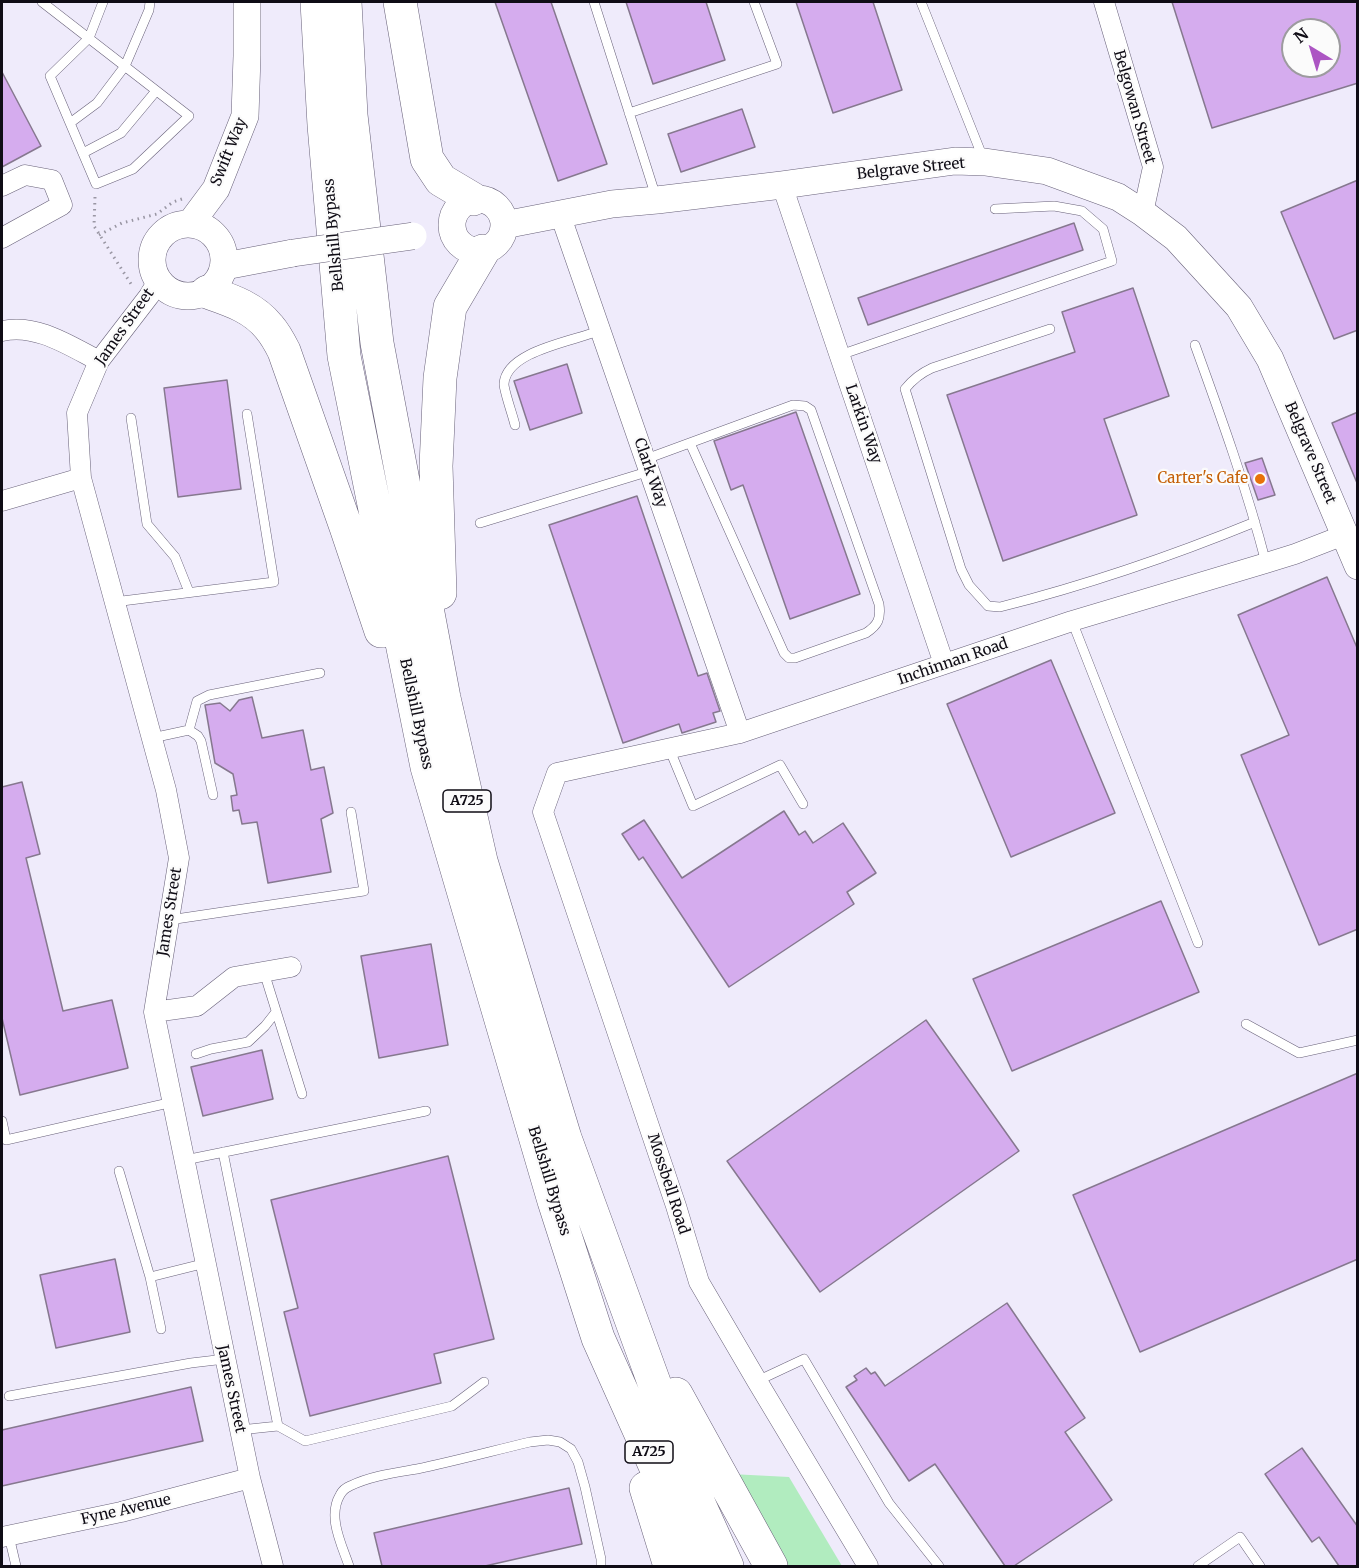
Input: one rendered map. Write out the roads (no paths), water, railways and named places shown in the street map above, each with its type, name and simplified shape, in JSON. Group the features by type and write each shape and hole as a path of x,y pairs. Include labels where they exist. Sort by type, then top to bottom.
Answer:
{"highway":[{"path":"302,2 324,124"},
{"name":"Bellshill Bypass","path":"317,2 324,124 344,356 427,767 554,1200 598,1338 700,1566"},
{"name":"Bellshill Bypass","path":"345,2 351,115 376,343 444,698 484,872 565,1138 695,1495 727,1566"},
{"path":"400,2 427,159 441,180 472,199"},
{"path":"444,698 436,466 440,378 450,307 483,250"},
{"path":"216,279 231,301 253,311 270,327 284,351 427,767"},
{"path":"623,1298 771,1566"},
{"name":"A725","path":"598,1338 670,1566"}],"street":[{"name":"Swift Way","path":"190,224 216,189 245,116 248,56 247,2"},
{"name":"Belgowan Street","path":"1104,2 1153,167 1143,213"},
{"name":"Belgrave Street","path":"504,225 612,204 782,185 955,162 985,162 1047,171 1118,197 1176,238 1239,307 1270,359 1358,566"},
{"path":"2,186 26,175 52,180 62,204 2,238"},
{"name":"Larkin Way","path":"782,185 944,664"},
{"path":"472,199 480,199 495,205 503,217 504,225 498,241 483,250 475,251 466,248 454,236 452,228 455,213 465,202 472,199"},
{"name":"Clark Way","path":"560,214 740,733"},
{"path":"190,224 202,226 217,237 223,248 216,279"},
{"name":"James Street","path":"190,224 177,225 166,232 156,244 152,256 153,269 158,281 166,290 177,295 195,297 216,279 293,253 413,236 452,228"},
{"name":"James Street","path":"158,281 99,361 77,413 81,478 166,790 179,858 154,1012 250,1478 273,1566"},
{"path":"2,331 12,328 50,335 99,361"},
{"path":"2,501 81,478"},
{"name":"Inchinnan Road","path":"557,773 740,733 1072,621 1295,554 1344,535"},
{"name":"Mossbell Road","path":"557,773 543,812 676,1206 699,1282 868,1566"},
{"path":"154,1012 197,1006 234,977 291,967"},
{"name":"Fyne Avenue","path":"5,1536 121,1512 250,1478"}],"lane":[{"path":"42,2 54,5 88,38 189,116 133,169 96,184 50,76 88,38 103,2"},
{"path":"70,123 97,103 125,66 149,10 150,2"},
{"path":"594,2 657,200"},
{"path":"629,113 777,64 754,2"},
{"path":"921,2 985,162"},
{"path":"83,153 120,132 156,91"},
{"path":"840,355 1112,261 1103,229 1082,211 1054,206 995,209"},
{"path":"1050,329 932,368 920,374 905,389 960,569 969,585 988,606 1000,607 1075,586 1192,548 1255,522"},
{"path":"515,425 504,384 510,367 534,351 601,330"},
{"path":"1195,345 1237,464 1266,563"},
{"path":"480,523 648,465 690,443 793,405 805,406 811,410 879,604 880,616 874,628 866,633 795,658 789,658 784,653 690,443"},
{"path":"114,602 274,582 248,414"},
{"path":"131,418 147,524 175,557 189,592"},
{"path":"1072,621 1198,943"},
{"path":"189,730 196,701 208,695 320,673"},
{"path":"152,738 189,730 198,736 213,795"},
{"path":"669,748 693,806 780,765 803,804"},
{"path":"169,920 364,891 351,812"},
{"path":"264,972 302,1094"},
{"path":"196,1054 248,1042 276,1012"},
{"path":"1246,1024 1299,1053 1358,1040"},
{"path":"2,1121 6,1140 173,1102"},
{"path":"184,1160 426,1111"},
{"path":"223,1152 278,1426"},
{"path":"119,1170 150,1277 161,1329"},
{"path":"150,1277 206,1263"},
{"path":"9,1396 225,1359"},
{"path":"757,1381 804,1359 889,1503 939,1566"},
{"path":"240,1430 278,1426 305,1441 452,1407 484,1382"},
{"path":"349,1566 339,1536 335,1513 336,1502 346,1487 380,1475 418,1469 530,1442 548,1440 560,1442 571,1449 578,1462 601,1566"},
{"path":"5,1536 16,1566"},
{"path":"1198,1566 1240,1537 1260,1566"}],"place":[{"name":"Carter's Cafe","path":"1260,479"}]}
